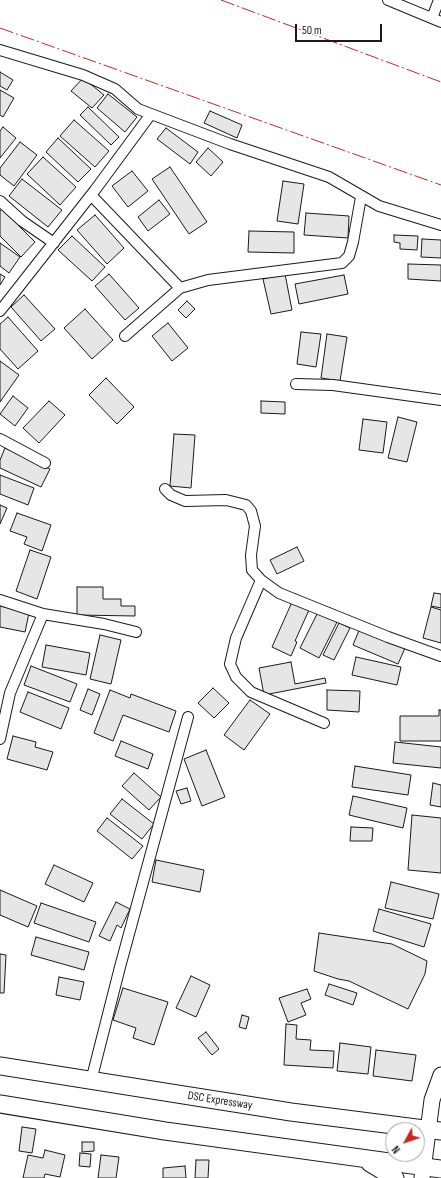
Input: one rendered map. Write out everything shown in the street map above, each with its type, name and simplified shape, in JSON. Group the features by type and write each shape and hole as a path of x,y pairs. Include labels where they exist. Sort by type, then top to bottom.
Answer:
{"main road":[{"name":"DSC Expressway","path":"0,1066 299,1113 435,1131"},
{"path":"423,1172 435,1131 432,1100 441,1075"},
{"path":"0,1104 165,1132 361,1158 423,1172 441,1169"},
{"path":"361,1158 395,1178"}],"street":[{"path":"388,0 436,20 439,0"},
{"path":"0,50 83,75 115,89 138,109 230,144 329,177 361,197 396,212 441,225"},
{"path":"0,311 91,195 151,114"},
{"path":"91,195 180,288"},
{"path":"125,336 180,288 208,280 342,263 349,256 361,197"},
{"path":"0,201 22,221 54,243"},
{"path":"296,384 333,385 441,400"},
{"path":"0,439 45,463"},
{"path":"165,489 170,495 185,501 226,500 246,505 251,511 255,526 251,555 252,570 261,580 279,593 388,637 441,656"},
{"path":"261,580 236,638 230,664 236,677 251,692 324,723"},
{"path":"0,600 43,614 104,624 136,632"},
{"path":"0,739 10,693 43,614"},
{"path":"91,1081 120,967 188,717"}],"building":[{"path":"0,72 13,80 7,90 0,86"},
{"path":"83,78 104,95 92,108 71,91"},
{"path":"0,90 14,98 3,117 0,115"},
{"path":"108,94 137,117 125,132 97,108"},
{"path":"88,107 119,137 111,145 80,115"},
{"path":"210,111 242,125 237,138 204,123"},
{"path":"74,120 109,151 95,167 60,136"},
{"path":"3,127 16,138 0,158 0,131"},
{"path":"166,128 198,152 190,164 157,139"},
{"path":"58,138 91,169 78,182 46,152"},
{"path":"20,142 37,155 14,186 0,175 0,168"},
{"path":"208,148 223,162 211,176 196,162"},
{"path":"43,157 76,187 60,205 27,174"},
{"path":"170,167 207,222 189,234 152,179"},
{"path":"132,171 148,191 128,207 112,186"},
{"path":"22,179 62,210 48,227 9,196"},
{"path":"283,181 304,184 298,224 277,221"},
{"path":"159,200 170,214 148,231 138,217"},
{"path":"2,209 35,242 21,257 0,236 0,211"},
{"path":"306,213 349,216 348,238 304,235"},
{"path":"95,215 124,248 107,264 77,230"},
{"path":"249,231 294,232 294,253 248,252"},
{"path":"394,235 418,236 417,250 400,249 400,243 394,242"},
{"path":"72,236 105,267 92,281 58,250"},
{"path":"422,239 441,240 441,258 421,257"},
{"path":"0,243 20,257 9,273 0,266"},
{"path":"408,264 441,265 441,281 408,279"},
{"path":"0,274 5,277 0,285"},
{"path":"109,274 139,308 125,320 95,286"},
{"path":"285,274 292,310 271,314 263,279"},
{"path":"344,275 348,294 299,304 295,284"},
{"path":"24,295 55,329 41,341 11,307"},
{"path":"187,301 195,309 186,318 178,310"},
{"path":"85,309 113,340 92,359 64,328"},
{"path":"8,317 38,351 18,369 0,349 0,324"},
{"path":"168,323 188,348 172,361 152,336"},
{"path":"301,332 321,334 316,367 297,364"},
{"path":"327,334 347,337 340,381 321,378"},
{"path":"0,361 19,375 0,402"},
{"path":"106,378 134,407 117,424 89,395"},
{"path":"13,396 28,408 15,426 0,414"},
{"path":"49,401 65,415 39,443 23,428"},
{"path":"261,401 285,402 285,414 261,413"},
{"path":"398,417 417,422 407,462 388,458"},
{"path":"363,419 387,422 383,453 359,450"},
{"path":"174,434 195,435 191,488 170,486"},
{"path":"5,448 50,469 41,487 0,468 0,460"},
{"path":"0,475 34,488 28,505 0,494"},
{"path":"0,505 7,508 0,524"},
{"path":"17,513 51,525 42,551 24,544 27,537 10,531"},
{"path":"297,547 304,561 277,574 270,560"},
{"path":"30,550 51,557 37,599 16,591"},
{"path":"77,587 103,587 103,599 121,599 121,606 135,606 135,616 77,615"},
{"path":"434,593 441,594 441,608 431,606"},
{"path":"292,602 309,610 295,641 297,642 291,656 272,647"},
{"path":"0,606 29,613 25,632 0,627"},
{"path":"431,607 441,610 441,643 423,638"},
{"path":"318,612 337,622 319,658 300,648"},
{"path":"339,623 350,628 334,660 323,655"},
{"path":"360,628 405,648 398,664 353,645"},
{"path":"100,635 121,640 111,684 90,679"},
{"path":"46,645 90,653 86,675 42,667"},
{"path":"356,657 401,667 397,685 352,675"},
{"path":"291,662 295,684 325,678 326,683 264,695 259,668"},
{"path":"31,666 77,684 70,702 24,685"},
{"path":"213,688 229,703 214,718 198,703"},
{"path":"88,689 100,694 92,715 80,710"},
{"path":"110,690 130,698 131,694 176,711 169,732 123,715 113,741 94,733"},
{"path":"327,690 360,691 359,712 327,710"},
{"path":"28,692 69,708 61,729 20,712"},
{"path":"250,700 270,714 244,750 224,735"},
{"path":"439,710 441,710 441,741 400,741 400,716 439,716"},
{"path":"13,736 36,742 35,747 53,752 47,770 7,759"},
{"path":"121,741 153,754 148,769 115,756"},
{"path":"395,742 441,747 441,768 393,763"},
{"path":"206,750 225,797 202,806 184,759"},
{"path":"355,766 411,775 408,795 352,787"},
{"path":"134,773 161,797 149,810 122,786"},
{"path":"433,783 441,785 441,807 430,805"},
{"path":"187,788 191,801 181,804 176,791"},
{"path":"353,796 407,808 403,828 349,815"},
{"path":"122,799 154,824 142,839 110,814"},
{"path":"412,815 441,818 441,873 408,870"},
{"path":"107,818 143,846 132,859 97,831"},
{"path":"351,827 373,828 372,841 350,841"},
{"path":"156,860 204,870 200,892 152,882"},
{"path":"54,865 93,883 84,902 45,884"},
{"path":"391,882 439,894 433,919 385,908"},
{"path":"0,890 37,906 28,927 0,915"},
{"path":"116,902 130,909 121,928 117,925 110,941 99,936"},
{"path":"41,903 96,922 89,942 34,923"},
{"path":"379,909 431,924 424,947 373,931"},
{"path":"319,933 392,944 427,961 425,974 408,1009 349,981 314,971"},
{"path":"36,937 89,952 84,970 31,955"},
{"path":"0,954 6,955 4,993 0,993"},
{"path":"191,976 210,985 196,1017 176,1008"},
{"path":"59,977 84,982 80,1000 56,995"},
{"path":"329,984 357,993 353,1005 325,995"},
{"path":"123,988 168,1002 154,1045 133,1038 136,1028 113,1020"},
{"path":"307,989 311,999 301,1003 306,1015 288,1022 279,998"},
{"path":"242,1015 249,1017 246,1029 239,1027"},
{"path":"286,1024 297,1025 296,1039 311,1040 310,1050 334,1051 333,1068 284,1065"},
{"path":"206,1032 219,1049 212,1055 198,1038"},
{"path":"340,1043 371,1047 368,1074 337,1071"},
{"path":"376,1050 416,1055 412,1081 373,1076"},
{"path":"22,1127 36,1129 32,1153 19,1151"},
{"path":"82,1142 94,1142 94,1151 82,1152"},
{"path":"45,1150 65,1155 60,1177 45,1174 44,1178 23,1178 28,1155 43,1158"},
{"path":"80,1153 91,1154 90,1167 79,1166"},
{"path":"101,1155 119,1157 116,1178 98,1178"},
{"path":"196,1160 209,1160 208,1178 195,1178"},
{"path":"185,1166 186,1178 163,1178 163,1168"}],"power":[{"path":"221,0 441,82"},
{"path":"0,28 441,185"}]}
